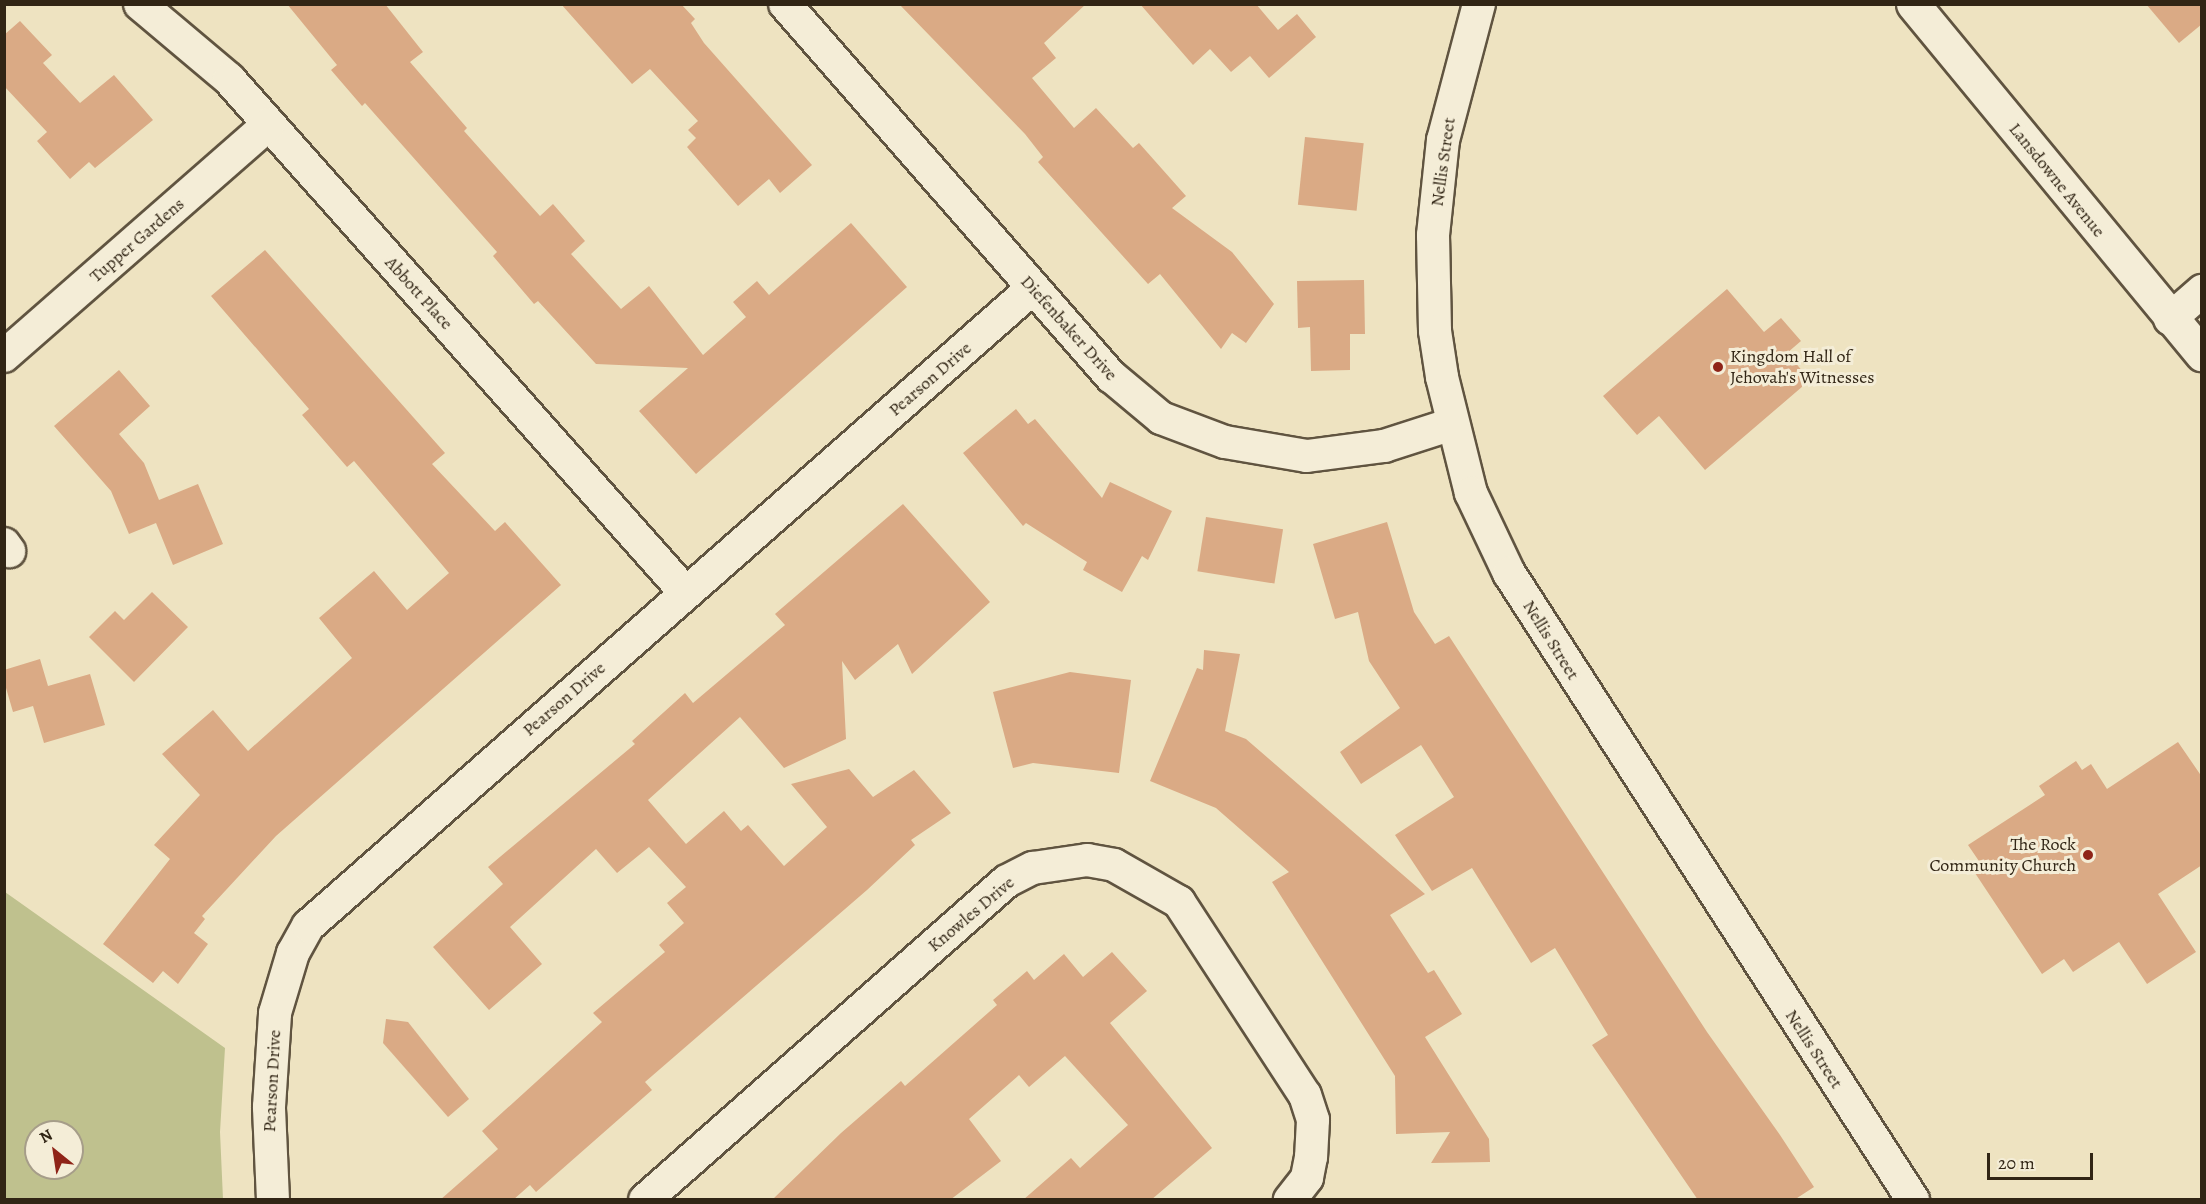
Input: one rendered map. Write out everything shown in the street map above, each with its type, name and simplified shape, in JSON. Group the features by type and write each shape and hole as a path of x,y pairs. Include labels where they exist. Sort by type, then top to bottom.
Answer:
{"main road":[{"name":"Lansdowne Avenue","path":"1913,4 2170,319 2202,354"}],"street":[{"name":"Abbott Place","path":"140,4 185,37 269,124 686,593"},
{"name":"Diefenbaker Drive","path":"785,4 1112,377 1161,418 1207,437 1307,456 1384,446 1452,424"},
{"name":"Nellis Street","path":"1479,4 1443,140 1433,235 1435,331 1452,424 1471,493 1507,571 1913,1200"},
{"name":"Tupper Gardens","path":"4,356 269,124"},
{"name":"Pearson Drive","path":"273,1200 269,1117 275,1013 293,953 308,926 1033,288"},
{"path":"2170,319 2202,291"},
{"name":"Knowles Drive","path":"645,1200 1007,880 1033,868 1087,860 1114,865 1158,886 1179,902 1305,1095 1312,1120 1311,1157 1306,1178 1290,1200"}],"green space":[{"path":"5,892 225,1048 220,1132 223,1199 5,1199"}],"building":[{"path":"287,4 385,4 423,52 410,62 467,128 464,131 540,216 553,204 585,241 571,254 621,309 649,286 703,355 746,317 733,302 757,281 769,295 851,223 907,287 696,474 639,411 688,368 596,364 538,301 534,304 493,256 497,252 365,103 362,106 331,70 337,65"},
{"path":"561,4 681,4 695,19 691,23 704,43 812,165 780,193 769,179 738,206 687,147 696,138 688,130 698,121 650,69 632,84"},
{"path":"899,4 1086,4 1044,43 1056,58 1032,78 1074,128 1096,108 1133,148 1139,143 1186,196 1172,208 1232,252 1274,304 1246,343 1232,333 1221,349 1160,274 1148,284 1038,162 1043,157 1025,134"},
{"path":"1140,4 1256,4 1278,30 1297,14 1316,37 1269,78 1250,56 1231,72 1210,49 1193,65"},
{"path":"2146,4 2202,4 2202,24 2179,43"},
{"path":"20,21 52,55 43,63 80,103 114,75 153,120 95,168 89,162 70,179 37,141 47,132 4,86 4,35"},
{"path":"1305,137 1364,143 1357,211 1298,205"},
{"path":"265,250 445,453 432,464 495,531 505,522 561,585 276,836 202,916 205,919 194,933 208,944 178,984 163,971 153,983 103,944 170,859 154,845 200,795 162,754 213,710 248,751 352,658 319,618 374,571 407,610 449,573 354,461 347,467 302,415 309,409 211,296"},
{"path":"1364,280 1365,334 1350,334 1350,370 1311,371 1310,327 1298,328 1297,281"},
{"name":"Kingdom Hall of Jehovah's Witnesses","path":"1727,289 1764,332 1781,318 1801,341 1787,353 1810,380 1705,470 1659,416 1637,435 1603,396"},
{"path":"119,370 150,406 119,434 144,463 159,500 198,484 223,544 173,565 156,523 129,534 111,491 54,426"},
{"path":"1016,409 1028,424 1035,419 1102,498 1110,482 1172,511 1148,560 1142,556 1122,592 1083,570 1087,562 1026,523 1023,526 963,453"},
{"path":"903,504 990,602 912,674 898,644 855,680 842,661 846,739 784,768 740,717 648,800 686,844 724,811 741,831 748,825 784,866 827,827 791,784 849,769 873,797 914,770 951,813 911,840 915,845 867,890 645,1082 652,1090 536,1192 530,1185 513,1200 440,1200 498,1149 482,1131 602,1022 593,1013 665,952 659,945 684,923 667,903 686,887 649,847 617,873 596,849 510,927 542,964 489,1010 433,947 503,884 488,867 635,744 632,741 685,693 693,703 785,625 775,614"},
{"path":"1206,517 1283,529 1274,584 1197,571"},
{"path":"1387,522 1414,612 1435,644 1449,636 1707,1032 1814,1187 1794,1200 1698,1200 1592,1045 1608,1035 1555,948 1531,963 1472,868 1432,891 1395,835 1454,797 1421,745 1361,784 1340,752 1400,708 1369,661 1358,612 1335,619 1313,544"},
{"path":"152,592 188,627 134,682 89,637 115,611 124,620"},
{"path":"1204,650 1240,654 1225,731 1246,739 1425,894 1390,915 1428,973 1434,970 1462,1014 1425,1037 1489,1139 1490,1162 1431,1163 1450,1132 1396,1134 1395,1076 1272,882 1289,872 1216,808 1150,781 1197,668 1203,670"},
{"path":"40,659 48,686 90,674 105,725 44,743 33,706 13,712 4,681 4,670"},
{"path":"1070,672 1131,680 1119,773 1033,763 1013,768 993,692"},
{"name":"The Rock Community Church","path":"2178,742 2202,777 2202,865 2158,894 2196,952 2147,984 2119,942 2073,972 2064,959 2042,974 1975,873 1983,867 1968,845 2045,795 2039,786 2076,761 2082,770 2091,764 2107,789"},
{"path":"1112,952 1147,991 1110,1023 1212,1148 1151,1200 1023,1200 1071,1158 1080,1168 1128,1125 1065,1056 1029,1087 1019,1075 969,1119 1001,1161 950,1200 772,1200 841,1133 901,1081 905,1086 997,1005 993,1000 1027,971 1034,980 1064,954 1083,977"},
{"path":"386,1019 408,1022 469,1099 448,1117 383,1043"}],"place":[{"name":"Kingdom Hall of Jehovah's Witnesses","path":"1718,367"},
{"name":"The Rock Community Church","path":"2088,855"}]}
